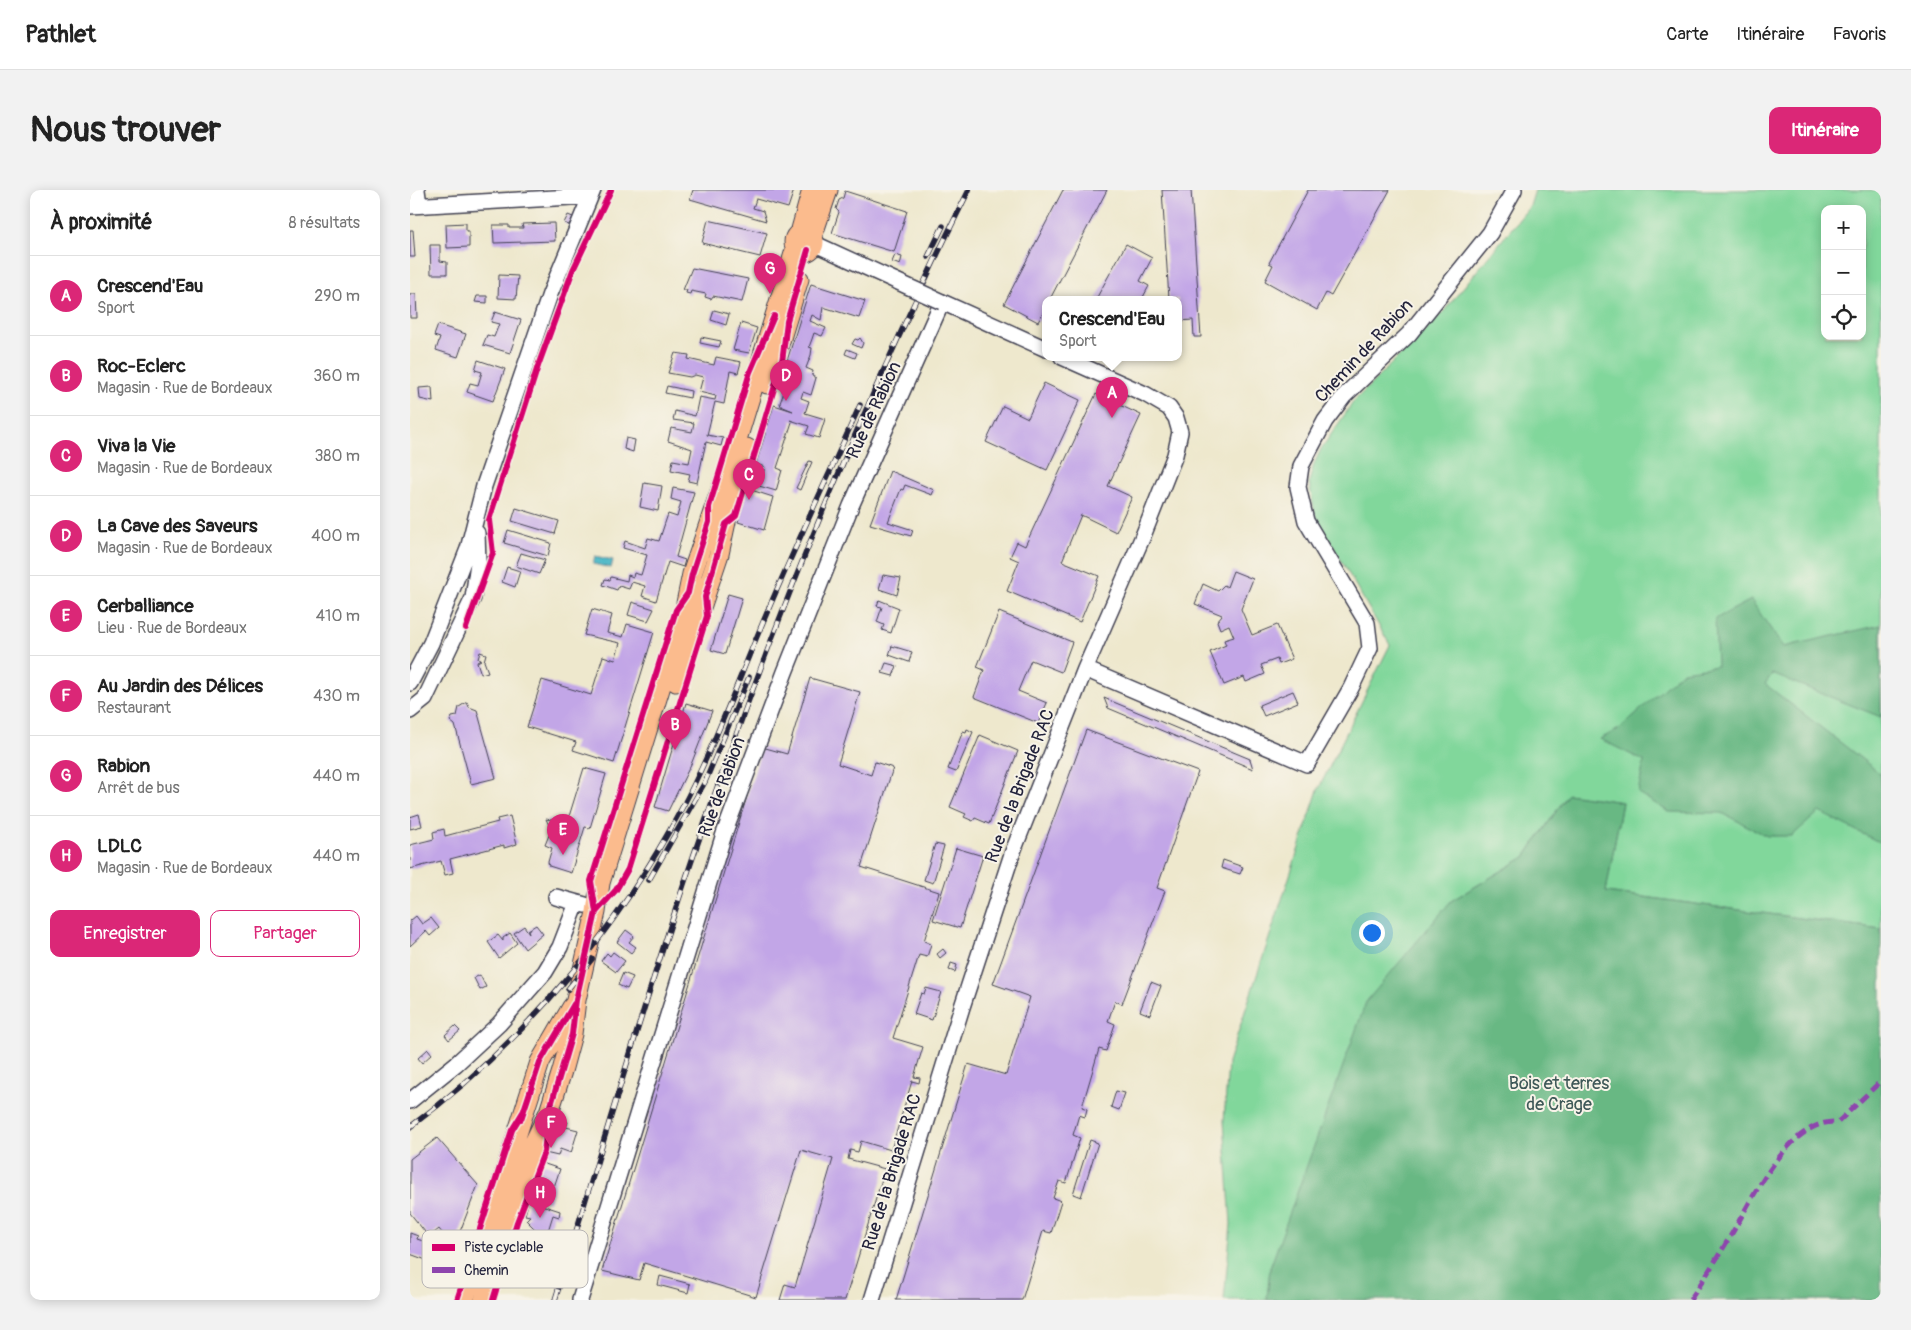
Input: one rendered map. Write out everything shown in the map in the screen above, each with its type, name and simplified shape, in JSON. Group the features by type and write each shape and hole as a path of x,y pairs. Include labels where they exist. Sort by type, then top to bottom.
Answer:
{"main road":[{"path":"806,242 812,190"},
{"path":"506,1230 531,1149 549,1112 572,1034 576,1000 596,912 627,840 699,607 719,554 718,523 729,508 806,242 828,190"},
{"path":"486,1230 540,1062 576,1000"},
{"path":"464,1300 468,1288"},
{"path":"484,1300 488,1288"}],"street":[{"path":"410,683 431,643 468,549 484,486 550,294 592,193 414,206 417,190"},
{"name":"Chemin de Rabion","path":"1085,668 1307,764 1352,688 1370,648 1367,623 1306,521 1298,487 1301,466 1325,421 1344,396 1409,334 1490,233 1514,190"},
{"path":"806,242 1042,347"},
{"name":"Rue de Rabion","path":"588,1274 724,834 785,672 851,506 942,302"},
{"name":"Rue de la Brigade RAC","path":"872,1300 959,1017 1012,854 1085,668 1143,536 1175,455 1180,432 1169,408 1145,394 1071,361"},
{"path":"410,711 425,699 473,598 478,564 477,517"},
{"path":"468,549 478,564"},
{"path":"556,897 589,905 596,912"},
{"path":"410,1102 499,1024 546,972 560,947 577,903"},
{"name":"Rue de Rabion","path":"580,1300 584,1288"}],"green space":[{"path":"1535,190 1881,190 1881,929 1606,892 1622,802 1568,794 1525,857 1451,901 1270,1268 1267,1300 1224,1300 1231,1224 1224,1121 1228,1063 1318,790 1390,645 1315,515 1309,482 1321,449 1354,401 1444,311 1530,206"},
{"path":"1751,600 1783,647 1881,625 1881,717 1772,674 1765,684 1881,774 1881,843 1819,812 1792,836 1767,836 1722,813 1669,812 1638,793 1644,761 1600,739 1619,729 1683,671 1717,666 1715,619"},
{"name":"Bois et terres de Crage","path":"1568,794 1622,802 1606,892 1881,929 1881,1300 1267,1300 1270,1268 1366,1002 1451,901 1525,857"}],"water":[{"path":"595,556 613,560 611,568 593,564"}],"building":[{"path":"693,190 794,190 788,208 756,199 753,208 763,211 766,221 690,199"},
{"path":"1063,190 1107,190 1052,296 1042,296 1042,314 1038,322 1004,304"},
{"path":"1162,190 1191,190 1201,337 1194,337 1193,320 1182,321 1182,296 1169,296"},
{"path":"1308,190 1390,190 1331,296 1326,293 1317,310 1265,281 1273,265 1269,263"},
{"path":"845,191 907,211 894,252 832,233 839,212 836,209"},
{"path":"568,215 573,217 569,225 564,223"},
{"path":"708,220 767,233 760,257 702,243"},
{"path":"466,223 466,231 469,231 469,247 447,248 446,224"},
{"path":"554,223 555,241 494,243 493,225 509,225 509,228 523,228 522,224"},
{"path":"410,230 413,230 415,257 410,257"},
{"path":"1126,244 1152,258 1140,281 1149,286 1144,296 1098,296"},
{"path":"430,245 440,245 440,261 447,262 447,274 431,274"},
{"path":"895,255 902,257 900,265 892,262"},
{"path":"692,268 748,279 742,302 713,296 711,299 705,297 706,294 691,291 690,294 686,293 687,290 683,290"},
{"path":"499,275 518,276 516,299 498,298"},
{"path":"811,284 865,301 859,318 823,307 821,320 812,315 810,321 826,328 822,336 814,333 809,347 812,348 811,355 806,368 813,371 812,376 816,378 811,395 803,392 801,398 809,401 805,413 825,419 819,438 806,434 809,426 790,420 792,422 777,468 782,470 776,491 759,486 765,467 756,464 774,405 793,411 781,406 780,403 793,367 786,364"},
{"path":"410,294 416,294 417,318 410,318"},
{"path":"477,296 487,296 487,303 475,302"},
{"path":"714,310 729,314 726,325 711,320"},
{"path":"495,312 521,320 510,353 483,345 487,335 494,337 499,324 491,322"},
{"path":"741,323 757,328 749,353 733,350"},
{"path":"438,325 466,334 458,357 436,350 440,338 434,336"},
{"path":"701,337 721,341 719,347 700,343"},
{"path":"860,338 863,343 861,348 852,344 855,339 858,340"},
{"path":"847,349 857,353 855,358 845,354"},
{"path":"675,353 689,355 688,359 714,365 716,357 741,362 738,373 730,371 724,404 715,402 707,435 723,438 721,446 706,442 697,483 688,481 690,474 671,470 673,460 689,463 692,449 668,441 671,428 692,432 694,423 673,420 675,411 695,416 699,397 715,400 716,396 699,392 703,377 668,373"},
{"path":"478,360 505,369 493,401 467,392 470,383 478,385 482,372 475,370"},
{"path":"1044,383 1080,400 1047,470 986,442 1003,406 1028,418"},
{"path":"667,386 691,391 690,398 665,393"},
{"path":"432,387 433,402 420,399 419,388"},
{"path":"1096,394 1141,415 1108,486 1132,497 1116,532 1081,515 1062,561 1099,576 1080,622 1007,591 1019,561 1010,557 1017,542 1025,546"},
{"path":"626,438 635,440 633,452 624,449"},
{"path":"809,461 812,462 800,490 796,488"},
{"path":"890,471 934,490 932,495 905,485 903,490 901,489 888,522 913,530 911,536 870,524"},
{"path":"644,483 662,486 658,511 640,507"},
{"path":"673,488 694,492 676,557 685,560 683,567 668,562 656,601 642,596 645,586 632,582 629,589 619,586 617,590 603,585 605,579 610,580 611,577 627,581 628,575 633,577 634,573 641,575 647,555 623,548 625,541 645,548 648,538 659,541 668,514 677,517 681,502 671,499"},
{"path":"748,489 773,497 764,530 738,522"},
{"path":"516,508 559,521 555,534 512,521"},
{"path":"508,530 551,543 548,556 504,543"},
{"path":"521,553 545,560 539,574 516,566"},
{"path":"507,567 520,571 515,587 502,582"},
{"path":"1233,571 1253,579 1241,609 1252,635 1277,625 1292,659 1279,664 1277,659 1261,665 1265,674 1246,682 1244,677 1224,685 1210,652 1226,645 1224,640 1234,637 1229,625 1220,629 1217,621 1222,615 1195,604 1203,584 1218,591 1224,585 1227,587"},
{"path":"883,575 901,578 897,595 879,589"},
{"path":"728,594 742,598 725,654 711,650"},
{"path":"879,600 899,608 891,633 882,630 884,625 877,622 882,607 877,606"},
{"path":"632,602 654,609 648,621 628,615"},
{"path":"592,609 612,615 607,633 623,637 627,624 654,632 614,763 573,750 576,742 527,727 542,680 591,695 603,656 615,660 620,643 584,635"},
{"path":"999,612 1072,642 1061,672 1031,660 1018,691 1047,703 1038,723 974,697 984,670 977,667"},
{"path":"892,646 912,652 909,662 889,655"},
{"path":"480,652 486,654 484,661 488,672 481,674 477,662 481,660 478,659"},
{"path":"886,663 897,666 893,676 882,673"},
{"path":"810,678 860,692 838,764 871,775 875,762 893,768 861,867 939,892 924,941 931,944 927,957 919,955 893,1038 923,1047 914,1077 920,1078 919,1083 912,1081 891,1150 861,1141 858,1152 850,1150 848,1159 885,1169 845,1300 780,1300 785,1284 795,1287 833,1159 801,1150 756,1297 644,1263 639,1280 602,1271 762,747 787,754"},
{"path":"1293,691 1298,702 1264,716 1259,705"},
{"path":"1104,698 1250,759 1253,769 1108,708"},
{"path":"467,702 469,707 477,710 496,778 471,784 455,725 450,721 452,717 457,716 459,707"},
{"path":"686,703 712,711 692,762 668,811 655,807"},
{"path":"967,729 973,732 956,772 948,769 963,731 966,732"},
{"path":"1086,730 1198,772 1157,888 1165,891 1122,1004 1115,1001 1108,1021 1115,1024 1106,1051 1099,1049 1082,1107 1087,1109 1085,1117 1079,1115 1073,1135 1080,1138 1066,1183 1059,1181 1053,1198 1061,1201 1051,1233 1043,1231 1022,1300 896,1300 968,1064 1006,1075 1030,997 993,984"},
{"path":"980,735 1018,751 989,824 975,818 973,821 964,817 966,814 950,807"},
{"path":"584,768 606,774 590,828 585,827 571,873 549,866 548,862 552,848 545,845 549,835 554,836 546,819 567,823"},
{"path":"419,814 422,826 410,829 410,817"},
{"path":"510,816 517,844 504,848 504,845 450,859 453,873 445,875 441,861 410,869 410,845 434,839 433,832 444,829 445,836 498,822 497,819"},
{"path":"935,844 944,846 933,883 924,880"},
{"path":"956,848 983,856 960,928 933,920"},
{"path":"1223,860 1243,867 1240,874 1221,868"},
{"path":"416,916 422,924 431,918 439,928 430,936 426,931 410,946 410,921"},
{"path":"536,925 543,934 525,949 514,933 524,926 529,933 528,930"},
{"path":"626,930 634,936 629,942 636,947 631,953 617,942"},
{"path":"510,933 517,943 499,958 488,942 498,935 503,941 503,938"},
{"path":"943,949 946,953 940,958 937,954"},
{"path":"613,952 625,961 616,972 601,961 607,953 610,956"},
{"path":"951,963 957,965 955,972 949,970"},
{"path":"623,973 633,977 627,989 618,985"},
{"path":"480,975 486,987 480,990 474,978"},
{"path":"1151,982 1161,986 1150,1015 1140,1011"},
{"path":"926,988 941,992 932,1020 914,1014 921,993 924,994"},
{"path":"455,1026 460,1031 449,1040 445,1035"},
{"path":"428,1049 432,1054 422,1063 418,1058"},
{"path":"1116,1091 1125,1093 1119,1110 1111,1107"},
{"path":"556,1118 568,1122 566,1127 578,1130 571,1153 560,1149 558,1156 545,1153"},
{"path":"437,1138 478,1185 461,1230 423,1230 410,1213 410,1159"},
{"path":"1090,1140 1098,1143 1081,1197 1073,1194"},
{"path":"542,1163 560,1169 549,1202 531,1196"},
{"path":"529,1201 560,1211 559,1217 553,1215 548,1230 536,1230 526,1220 530,1216 525,1215"},
{"path":"410,1233 418,1236 417,1239 422,1241 422,1258 410,1254"},
{"path":"660,1276 690,1284 688,1293 658,1285"}],"railway":[{"path":"576,1230 664,945 703,828 762,665 859,425 969,190"},
{"path":"928,257 943,226"},
{"path":"410,1127 491,1059 529,1021 564,982 597,940 657,852 683,806 706,759 777,588 860,405"},
{"path":"649,880 705,782 749,677"},
{"path":"568,989 592,959"},
{"path":"555,1300 559,1288"}],"marked path":[{"path":"1690,1300 1761,1183 1788,1147 1804,1133 1820,1124 1838,1122 1881,1081"}],"cycle path":[{"path":"466,628 493,553 489,520 538,366 573,270 611,190"},
{"path":"774,316 750,372 709,507 709,522 692,574 688,593 676,610 591,881 596,912 616,890 628,869 707,616 705,597 726,524 736,516 782,362 787,321 808,250"},
{"path":"515,1230 544,1152 549,1112 572,1034 576,1000 596,912"},
{"path":"521,1119 540,1062 574,1004"},
{"path":"480,1230 512,1130 523,1112"},
{"path":"457,1300 461,1288"},
{"path":"493,1300 497,1288"}],"place":[{"name":"Rabion","path":"770,294"},
{"name":"La Cave des Saveurs","path":"786,401"},
{"name":"Crescend'Eau","path":"1112,418"},
{"name":"Viva la Vie","path":"749,500"},
{"name":"Roc-Eclerc","path":"675,750"},
{"name":"Cerballiance","path":"563,855"},
{"name":"Au Jardin des Délices","path":"551,1148"},
{"name":"LDLC","path":"540,1218"}]}
